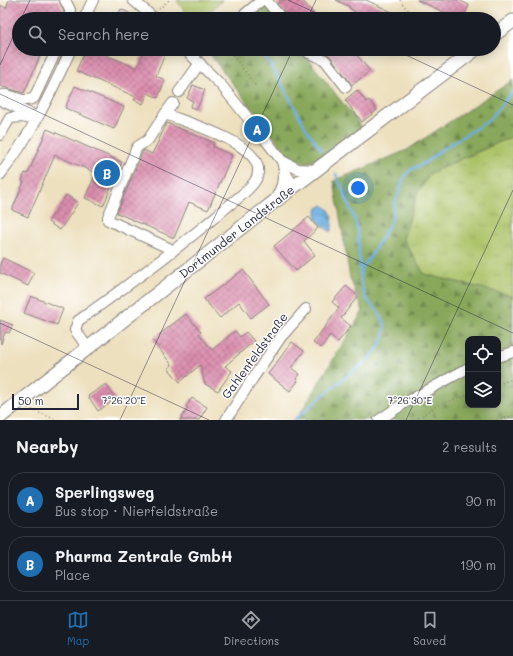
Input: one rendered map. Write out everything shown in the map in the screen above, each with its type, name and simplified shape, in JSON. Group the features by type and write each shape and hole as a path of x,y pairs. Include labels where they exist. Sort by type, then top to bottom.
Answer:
{"main road":[{"path":"501,30 513,21"},
{"name":"Dortmunder Landstraße","path":"0,417 275,201 467,56"}],"street":[{"path":"65,0 70,12"},
{"path":"87,12 93,0"},
{"path":"133,0 146,12"},
{"path":"247,12 262,0"},
{"path":"266,0 276,12"},
{"path":"0,96 5,94 24,101 34,98 54,56"},
{"path":"0,175 21,146 37,119 68,56"},
{"path":"179,92 193,56 221,85 283,166 294,187"},
{"path":"315,56 324,60 346,86"},
{"path":"0,100 37,119"},
{"path":"173,103 148,140 137,147 108,217 108,220 173,250"},
{"path":"88,348 75,330 78,321 202,228 250,187 257,177 258,169 256,162 250,154 226,137 165,114"},
{"path":"0,134 10,118 22,117 37,119"},
{"path":"283,166 298,169 317,170"},
{"path":"275,201 282,185 283,166"},
{"name":"Gahlenfeldstraße","path":"226,420 252,378 278,342 306,309"},
{"path":"501,356 513,352"},
{"path":"379,420 403,404 465,370"}],"path":[{"path":"158,12 169,0"},
{"path":"400,0 409,12"},
{"path":"233,56 255,85"},
{"path":"501,383 513,380"},
{"path":"416,420 438,405 465,395"},
{"path":"17,404 57,420"},
{"path":"497,420 513,416"}],"green space":[{"path":"223,0 208,12 186,12 177,1"},
{"path":"266,6 271,12 256,12"},
{"path":"306,56 362,127 319,160 303,163 287,154 212,57"},
{"path":"513,80 513,136 430,173 417,194 403,239 424,274 513,296 513,420 296,420 363,311 350,278 334,181 407,150"},
{"path":"513,136 513,296 424,274 403,239 417,194 430,173"}],"water":[{"path":"323,205 329,210 332,216 331,231 329,231 317,220 316,214 318,208"}],"building":[{"path":"9,0 59,0 64,12 12,12 12,56 40,56 24,93 0,86 0,5 6,8"},
{"path":"282,0 302,0 312,12 284,12 277,4"},
{"path":"336,0 366,0 392,12 356,12 349,8 350,7"},
{"path":"417,0 459,0 469,5 466,12 444,12"},
{"path":"121,9 127,12 120,12"},
{"path":"83,56 108,56 137,68 142,56 164,56 156,76 165,80 158,98 148,93 143,104 134,100 136,97 76,71"},
{"path":"330,56 358,56 370,71 352,85"},
{"path":"193,85 205,90 197,109 190,107 193,101 187,98"},
{"path":"75,86 124,107 114,129 65,108"},
{"path":"357,90 366,102 369,100 377,110 362,122 345,100"},
{"path":"167,123 214,143 213,147 232,155 208,210 189,202 174,238 117,213 143,151 144,150 152,154"},
{"path":"47,129 122,162 103,206 85,198 96,173 55,155 28,217 12,210 24,182 22,181 25,173 28,174"},
{"path":"66,195 78,203 60,230 48,222"},
{"path":"309,217 318,228 304,241 315,255 296,271 274,246"},
{"path":"3,258 34,273 28,286 0,273 0,264"},
{"path":"243,270 269,304 251,318 239,302 220,318 204,299"},
{"path":"346,286 358,296 341,318 351,326 338,342 330,335 321,348 313,343 339,308 332,302"},
{"path":"31,296 63,309 57,325 24,313"},
{"path":"186,314 201,332 199,334 212,350 235,331 240,337 246,332 254,341 225,366 232,371 218,391 205,384 200,365 180,382 168,368 172,365 152,340"},
{"path":"0,320 13,325 9,333 5,332 1,344"},
{"path":"292,342 304,351 291,368 300,374 296,379 298,381 290,391 268,374"},
{"path":"106,384 116,399 98,411 88,396"},
{"path":"192,398 207,407 199,420 180,420 188,408 186,407"}],"waterway":[{"path":"264,56 278,77 308,132 321,149"},
{"path":"361,270 392,220 394,205 404,178 410,170 425,163 441,150 488,121 513,91"},
{"path":"294,420 368,360 379,347 384,336 385,323 379,313 365,297 361,284 358,234 355,220 336,174"}],"place":[{"name":"Sperlingsweg","path":"257,129"},
{"name":"Pharma Zentrale GmbH","path":"107,173"}]}
